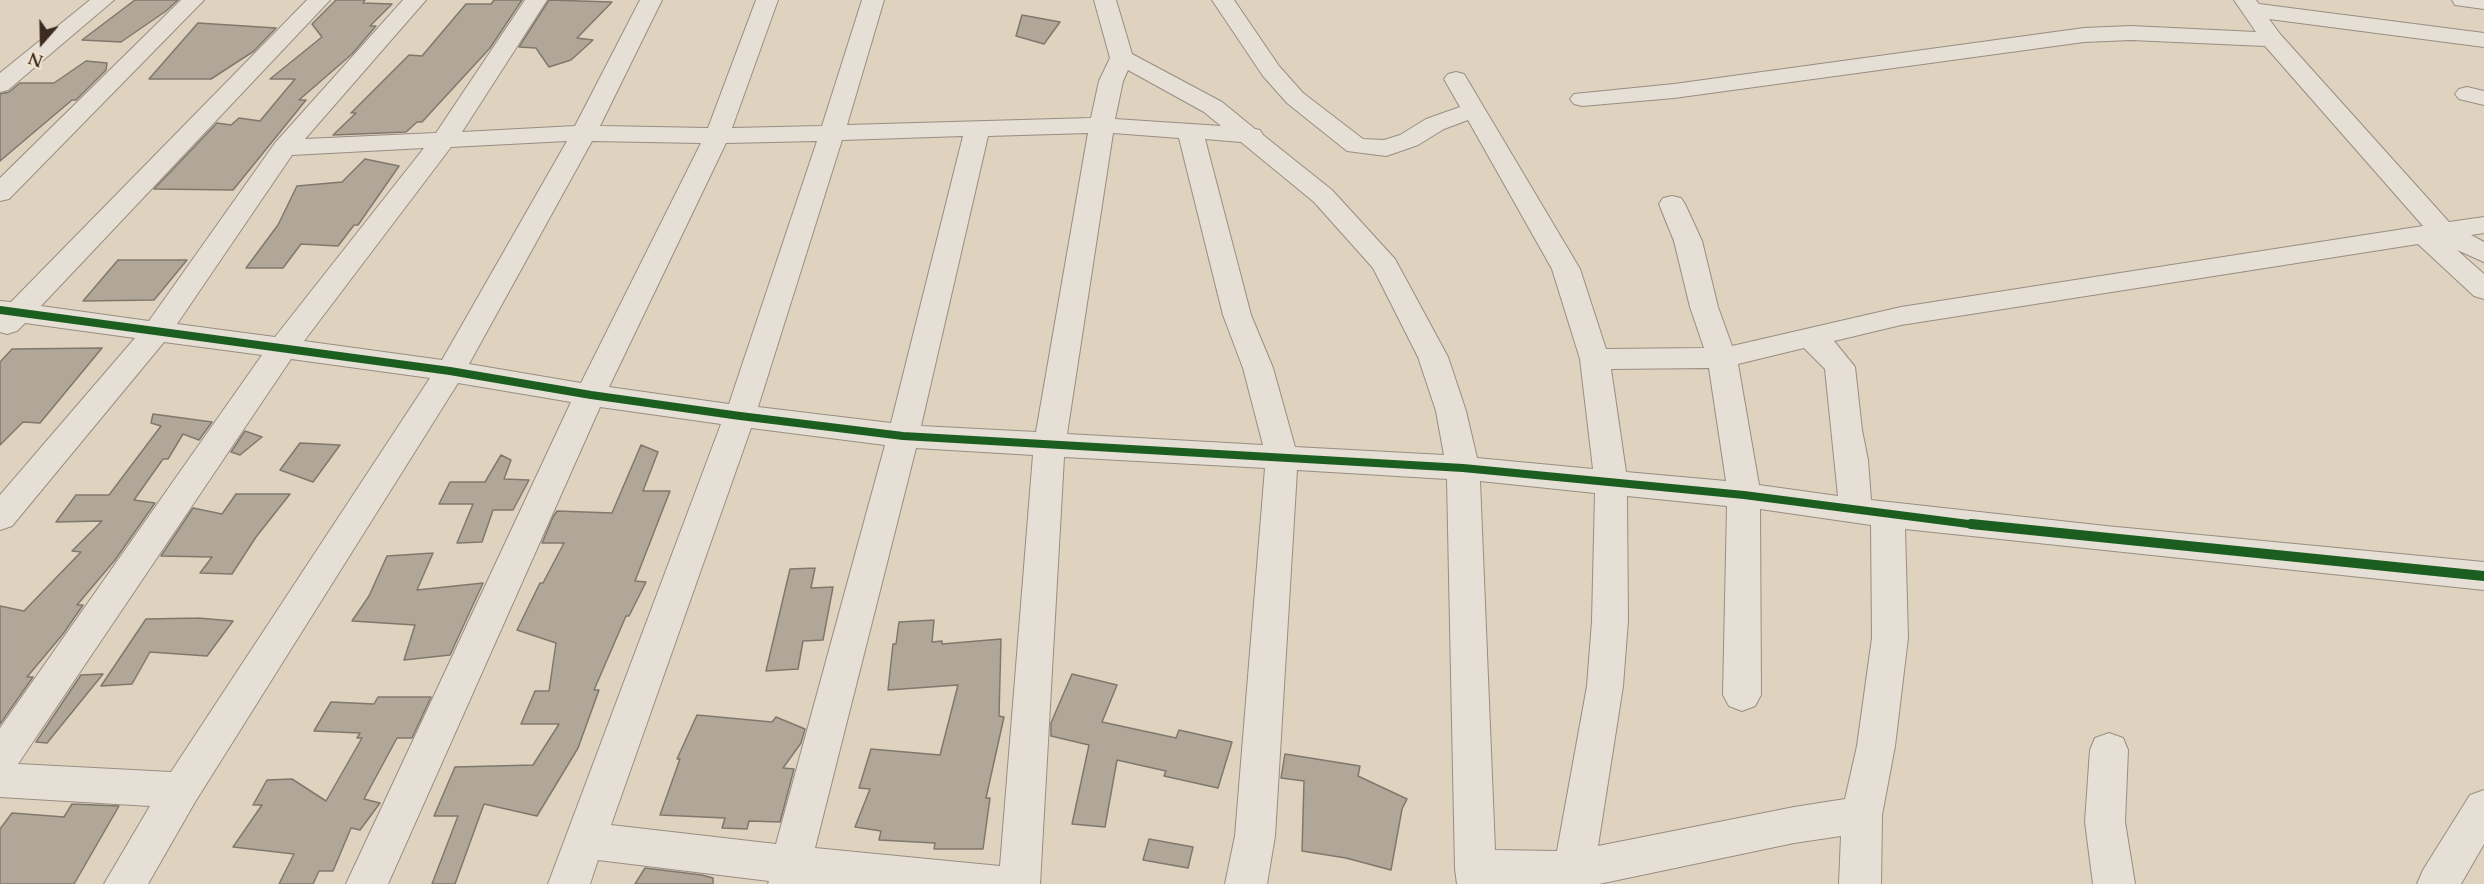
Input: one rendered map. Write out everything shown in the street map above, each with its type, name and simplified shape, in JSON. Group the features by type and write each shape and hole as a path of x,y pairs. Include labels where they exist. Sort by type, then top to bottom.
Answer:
{"street":[{"path":"0,85 103,0"},
{"path":"0,193 193,0"},
{"path":"6,318 319,0"},
{"path":"0,518 157,331 284,148 415,0"},
{"path":"0,759 283,348 444,140 536,0"},
{"path":"125,884 181,790 450,371 584,133 651,0"},
{"path":"367,884 566,444 717,136 767,0"},
{"path":"569,884 740,416 873,0"},
{"path":"1019,884 1049,446 1068,342 1102,125 1111,81 1122,58 1105,0"},
{"path":"1223,0 1271,71 1295,98 1356,146 1386,148 1409,140 1436,124 1473,110"},
{"path":"2463,0 2484,3"},
{"path":"2249,5 2272,39 2433,233 2484,290"},
{"path":"2249,5 2484,40"},
{"path":"1581,99 1674,91 2084,35 2131,33 2272,39"},
{"path":"1122,58 1213,107 1251,135 1323,196 1385,265 1433,357 1451,411 1463,468 1476,877 1568,877 1794,825 1862,815"},
{"path":"1456,79 1566,269 1595,359 1611,483 1610,621 1605,686 1568,877"},
{"path":"284,148 584,133 717,136 1102,125 1251,135"},
{"path":"790,874 903,436 977,130"},
{"path":"1190,131 1237,315 1258,368 1282,459 1255,836 1246,884"},
{"path":"1672,204 1688,241 1704,307 1722,358 1744,495 1742,695"},
{"path":"1595,359 1722,358 1901,316 2484,225"},
{"path":"2433,233 2484,253"},
{"path":"6,318 157,331 450,371 591,395 740,416 903,436 1463,468 1744,495 1871,513 2484,576"},
{"path":"1810,338 1829,353 1840,367 1846,430 1852,460 1871,513 1890,639 1876,746 1862,815 1860,884"},
{"path":"2109,750 2105,822 2114,884"},
{"path":"0,780 181,790"},
{"path":"2438,884 2484,808"},
{"path":"584,840 790,874 996,884"}],"building":[{"path":"135,0 178,0 121,42 82,40"},
{"path":"336,0 365,0 363,3 392,4 370,26 376,26 352,54 299,100 306,100 233,190 154,189 217,123 231,125 239,118 260,121 295,79 270,79 322,37 312,24"},
{"path":"494,0 522,0 490,48 422,122 417,122 406,132 333,135 356,113 351,113 409,55 422,56 466,4 491,4"},
{"path":"549,0 612,2 577,38 593,40 571,60 549,67 536,48 519,47"},
{"path":"1022,15 1060,22 1044,44 1016,36"},
{"path":"198,23 276,28 254,51 211,79 149,79"},
{"path":"86,61 107,63 106,70 76,100 72,100 0,161 0,94 9,92 20,83 54,83"},
{"path":"365,159 399,166 358,225 354,225 338,246 301,244 283,268 246,268 278,225 297,186 342,182"},
{"path":"118,260 187,260 154,300 83,301"},
{"path":"102,348 40,423 23,422 0,445 0,362 12,349"},
{"path":"153,414 212,422 199,440 183,434 168,459 163,459 134,500 155,503 115,560 77,605 83,605 63,634 27,677 33,677 0,724 0,606 24,611 81,552 72,551 102,521 56,522 76,495 109,495 161,426 151,423"},
{"path":"245,431 262,437 240,455 231,452"},
{"path":"300,443 340,445 313,482 280,470"},
{"path":"641,445 658,452 643,491 670,491 635,581 646,582 629,616 626,616 594,690 599,690 578,748 537,816 484,804 455,884 432,884 458,816 434,816 455,767 533,765 559,724 521,724 535,691 549,691 556,643 517,630 540,583 543,583 564,543 542,543 553,517 557,511 612,513"},
{"path":"501,455 511,460 504,479 529,480 513,510 493,510 482,542 457,543 473,504 439,504 450,482 485,482"},
{"path":"236,494 290,494 256,537 232,574 200,573 212,557 161,556 193,508 222,514"},
{"path":"433,553 417,590 483,583 450,655 404,660 415,625 352,621 369,596 387,556"},
{"path":"815,568 811,588 833,587 823,640 803,641 798,669 766,671 790,569"},
{"path":"198,618 233,621 207,656 150,652 132,684 101,686 146,619"},
{"path":"934,620 932,642 942,641 942,644 1001,639 999,716 1004,717 986,798 990,798 983,849 934,849 935,843 879,840 881,831 855,827 870,789 859,788 871,749 940,755 958,685 888,690 893,644 896,644 899,622"},
{"path":"103,674 47,743 36,742 81,675"},
{"path":"1072,674 1117,685 1102,722 1176,738 1179,730 1232,742 1218,788 1164,776 1166,771 1117,760 1105,827 1072,824 1089,745 1051,736 1051,723"},
{"path":"378,697 431,697 412,738 397,738 364,799 380,803 360,830 351,828 333,871 319,871 313,884 279,884 294,854 233,847 262,805 253,805 267,780 292,779 326,801 362,738 357,738 360,733 314,731 331,702 374,704"},
{"path":"697,715 772,722 776,717 805,729 801,743 783,768 794,769 780,822 749,821 747,829 722,828 725,818 660,815 680,759 677,759"},
{"path":"1285,754 1360,766 1358,776 1407,799 1402,809 1391,870 1346,858 1302,851 1304,781 1281,778"},
{"path":"72,804 119,806 74,884 0,884 0,829 12,813 64,817"},
{"path":"1149,839 1193,847 1188,868 1143,860"},
{"path":"645,868 702,875 713,878 713,884 635,884"}],"cycle path":[{"path":"0,310 450,371 591,395 740,416 903,436 1463,468 1744,495 1888,515 2106,539 2484,576"}]}
